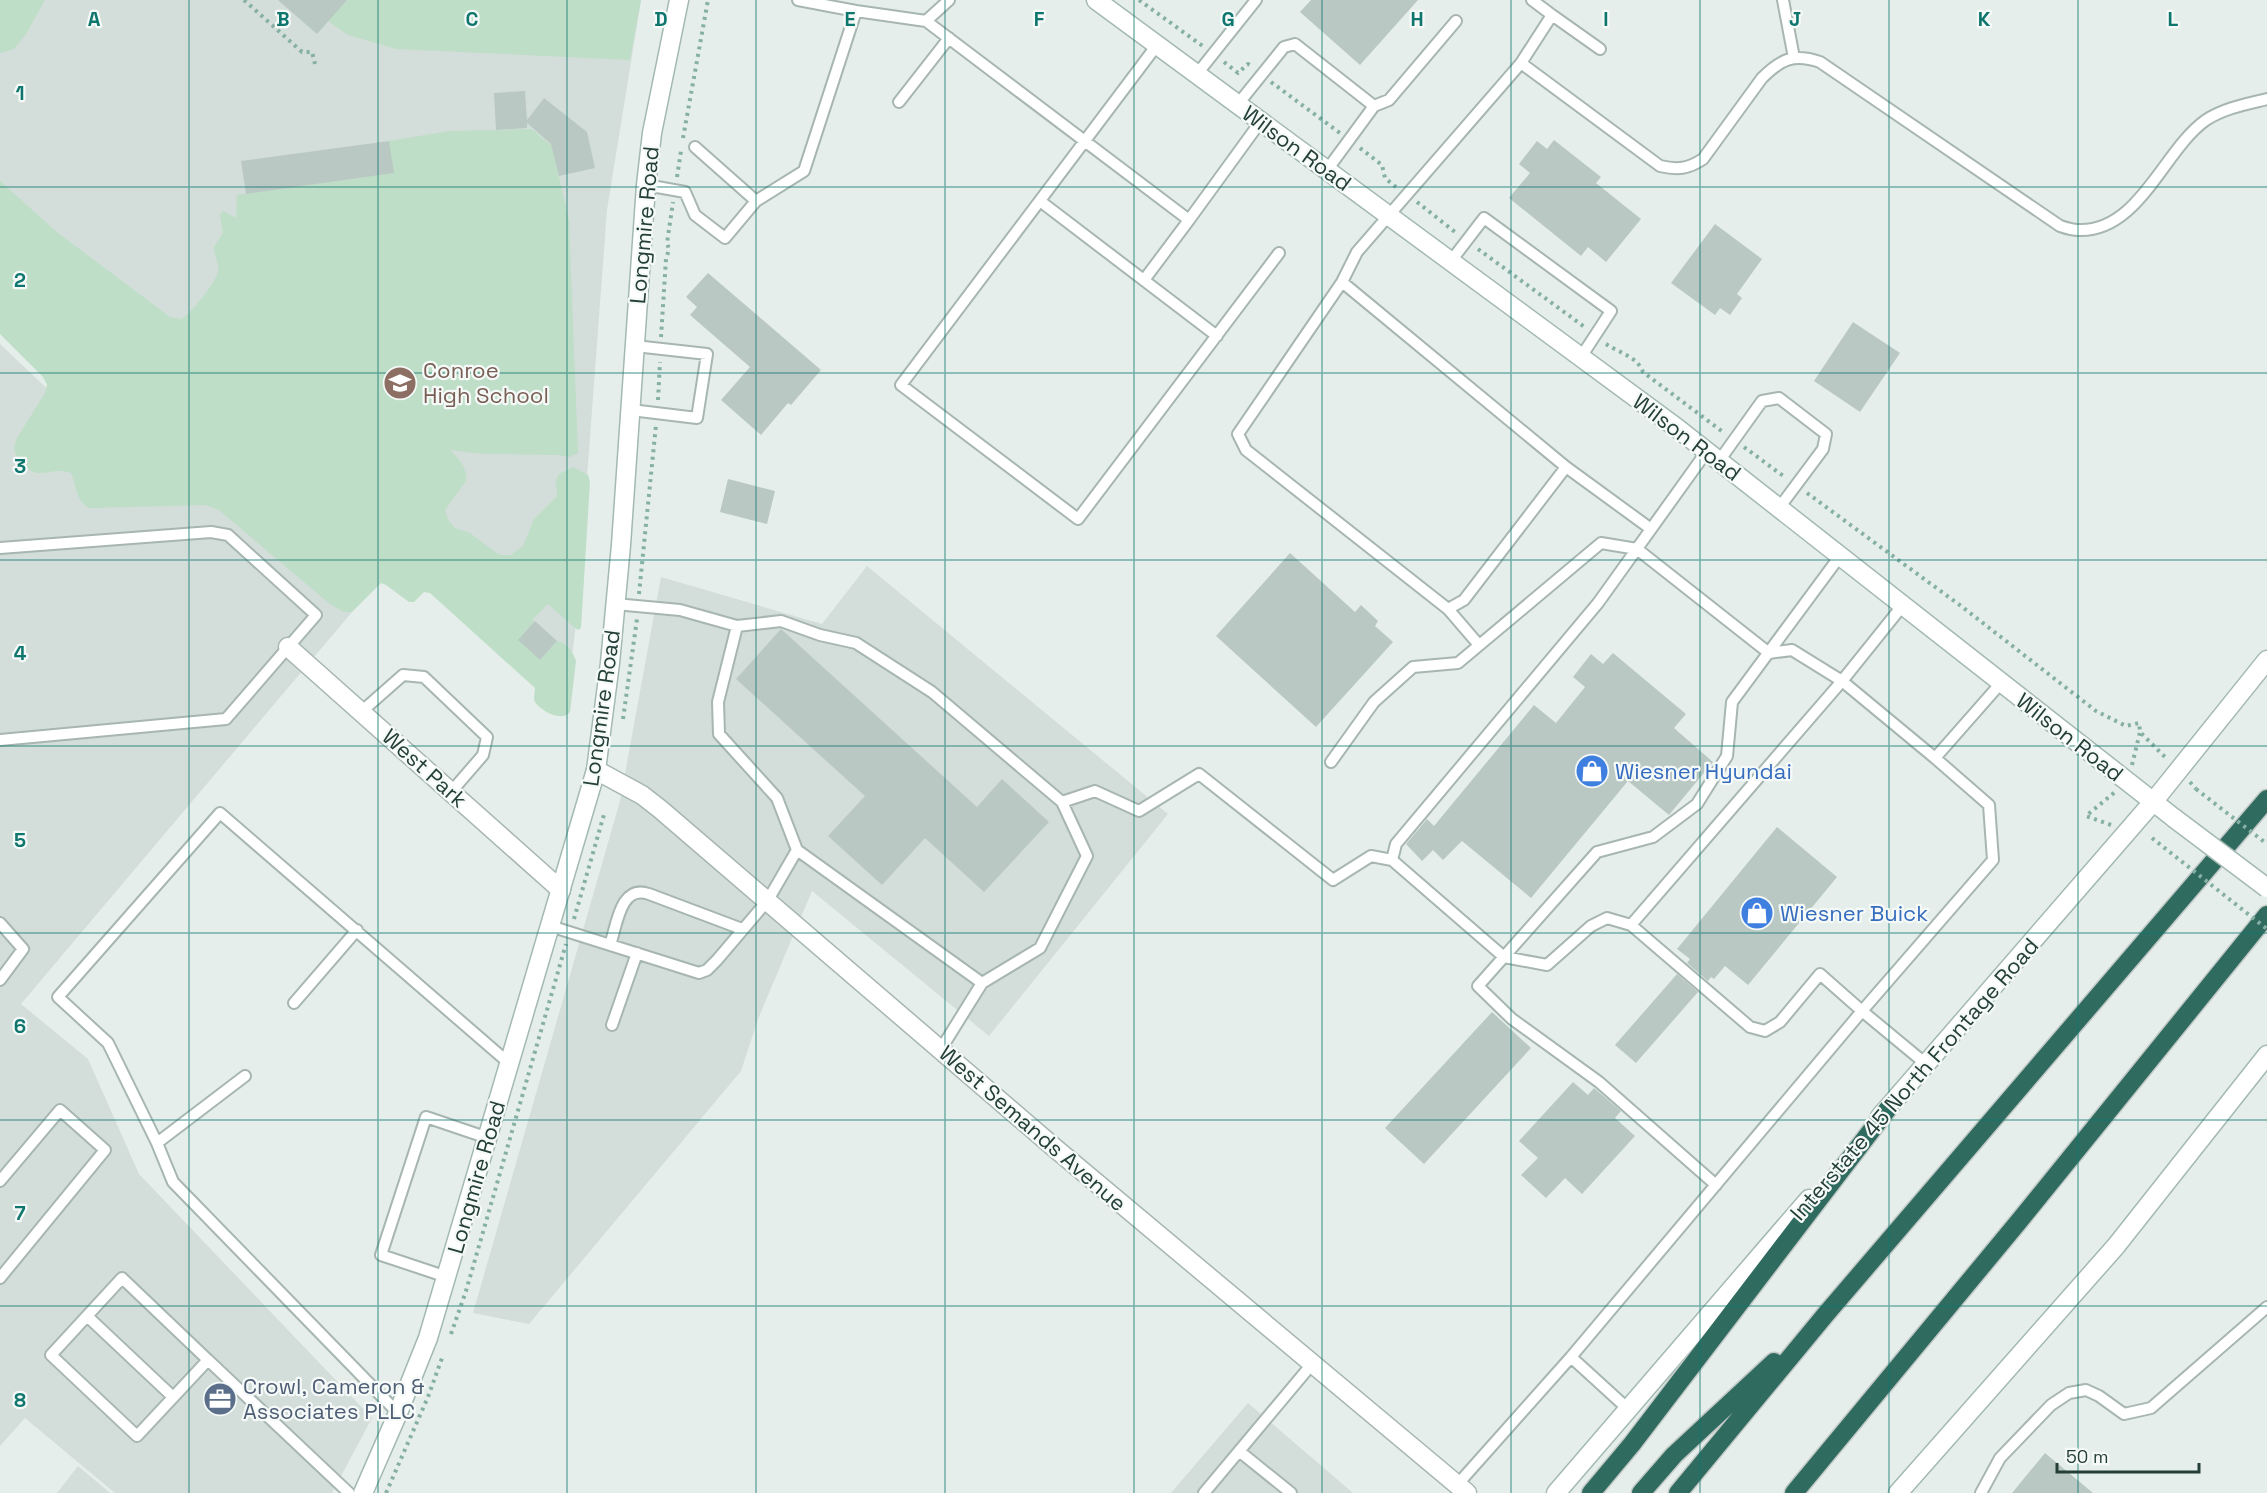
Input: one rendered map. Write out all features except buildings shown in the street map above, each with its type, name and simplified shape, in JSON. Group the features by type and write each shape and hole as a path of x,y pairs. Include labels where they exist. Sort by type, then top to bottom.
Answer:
{"highway":[{"path":"1678,1493 1826,1314 2264,802"},
{"path":"1794,1493 2028,1211 2267,915"},
{"path":"1591,1493 1632,1444 1890,1106"},
{"path":"1641,1493 1674,1455 1826,1314"}],"main road":[{"name":"Longmire Road","path":"363,1493 428,1338 596,770 610,663 631,410 646,185 652,133 679,0"},
{"name":"Wilson Road","path":"1096,0 1713,456 2153,802 2267,888"},
{"name":"West Park","path":"288,647 561,890"},
{"name":"Interstate 45 North Frontage Road","path":"1556,1493 2153,802 2267,660"},
{"name":"West Semands Avenue","path":"596,770 642,795 768,900 1056,1149 1462,1489"},
{"path":"1898,1493 2116,1246 2267,1055"}],"lane":[{"path":"798,0 926,21 1189,220"},
{"path":"926,21 949,0"},
{"path":"1197,74 1256,0"},
{"path":"1532,0 1600,49"},
{"path":"1783,0 1794,58"},
{"path":"646,185 685,192 695,215 724,238 756,201 804,171 856,11"},
{"path":"1479,645 1448,609 1246,450 1238,434 1342,282 1357,252 1521,63 1552,15"},
{"path":"1327,170 1374,106 1389,100 1456,21"},
{"path":"899,102 949,38"},
{"path":"1238,104 1284,47 1295,44 1374,106"},
{"path":"1157,45 901,385 1078,519 1279,253"},
{"path":"1521,63 1660,166 1677,170 1691,167 1703,159 1762,78 1772,68 1786,59 1804,57 1820,62 2060,226 2078,230 2093,228 2115,220 2132,207 2193,132 2207,119 2228,110 2267,99"},
{"path":"1144,280 1261,121"},
{"path":"695,147 756,201"},
{"path":"1040,201 1217,336"},
{"path":"1451,261 1484,218 1611,311 1581,357"},
{"path":"1342,282 1566,466 1651,529"},
{"path":"631,410 697,418 707,354 635,346"},
{"path":"1392,860 1396,844 1598,603 1651,529 1713,456 1734,440 1762,400 1779,398 1826,434 1823,449 1779,508"},
{"path":"1448,609 1464,600 1566,466"},
{"path":"0,548 211,532 228,536 316,615 226,719 0,740"},
{"path":"1331,762 1374,702 1413,667 1458,663 1601,543 1637,549 1769,653 1792,650 1842,681 1989,805 1993,860 1862,1011 1462,1489"},
{"path":"1716,1185 1599,1082 1512,1019 1478,986 1597,852 1653,837 1697,804 1727,756 1732,702 1840,556"},
{"path":"615,604 680,610 737,626 781,621 820,635 856,643 932,692 1062,802 1087,856 1040,948 982,983 941,1049"},
{"path":"1630,925 1842,681 1903,605"},
{"path":"737,626 718,702 719,734 777,798 797,850 982,983"},
{"path":"361,712 403,675 424,677 487,737 483,755 451,792"},
{"path":"1935,758 2001,683"},
{"path":"1062,802 1095,791 1139,811 1199,774 1333,880 1371,856 1392,860 1504,957 1547,965 1591,926 1607,918 1630,925 1750,1027 1765,1031 1780,1022 1820,974 1926,1064"},
{"path":"398,1413 173,1182 157,1143 108,1043 57,997 220,813 510,1064"},
{"path":"550,926 699,973 712,965 768,900 797,850"},
{"path":"610,945 627,897 642,891 742,929"},
{"path":"0,923 23,950 0,980"},
{"path":"294,1003 357,930"},
{"path":"612,1025 637,953"},
{"path":"157,1143 245,1077"},
{"path":"0,1181 60,1110 105,1150 0,1278"},
{"path":"447,1277 381,1256 426,1117 488,1138"},
{"path":"208,1360 137,1436 51,1354 122,1278 349,1493"},
{"path":"1981,1493 2000,1458 2051,1405 2069,1393 2086,1390 2099,1396 2124,1414 2151,1408 2267,1307"},
{"path":"87,1316 173,1397"},
{"path":"1571,1357 1628,1409"},
{"path":"1204,1493 1312,1364"},
{"path":"1239,1451 1291,1493"}],"path":[{"path":"244,0 302,52 312,52 315,64"},
{"path":"1139,0 1238,73 1248,64 1262,74 1382,165 1385,178 1431,212 1438,220 1610,347 1625,353 1641,366 1643,372 1962,606 2096,711 2126,726 2139,723 2140,732 2196,789 2267,844"},
{"path":"2152,838 2267,929"}],"shaded area":[{"name":"Conroe High School","path":"0,0 641,0 607,210 576,624 566,706 0,199"},
{"path":"0,344 58,399 242,503 352,612 21,1004 88,1059 139,1174 372,1418 332,1493 115,1493 25,1418 0,1446"},
{"path":"867,566 1168,814 989,1036 812,891 758,1019 741,1071 529,1324 473,1313 620,801 661,577 822,624"},
{"path":"1248,1403 1353,1493 1171,1493"},
{"path":"78,1466 110,1493 57,1493"}],"green space":[{"path":"0,0 45,0 26,34 14,49 0,53"},
{"path":"278,0 641,0 630,60 397,49 348,35 328,21 317,34"},
{"path":"532,129 552,146 569,221 578,453 569,457 482,454 450,450 464,468 466,481 445,510 448,520 455,528 470,533 501,555 511,555 523,546 534,519 557,496 556,480 559,474 573,467 588,475 590,482 581,628 578,630 575,628 548,604 533,619 540,660 557,641 569,648 576,661 570,712 566,715 557,716 538,706 534,701 535,688 430,593 424,592 414,602 409,602 381,583 352,612 344,612 330,604 219,510 206,505 90,508 79,497 71,473 56,471 38,473 26,467 17,457 15,447 17,438 45,393 47,385 43,377 0,334 0,181 58,233 170,317 181,319 196,305 216,276 218,268 214,247 223,233 220,215 223,211 236,218 237,195 393,173 389,141 449,131"}],"place":[{"name":"Conroe High School","path":"400,383"},
{"name":"Wiesner Hyundai","path":"1592,771"},
{"name":"Wiesner Buick","path":"1757,913"},
{"name":"Crowl, Cameron & Associates PLLC","path":"220,1399"}]}
